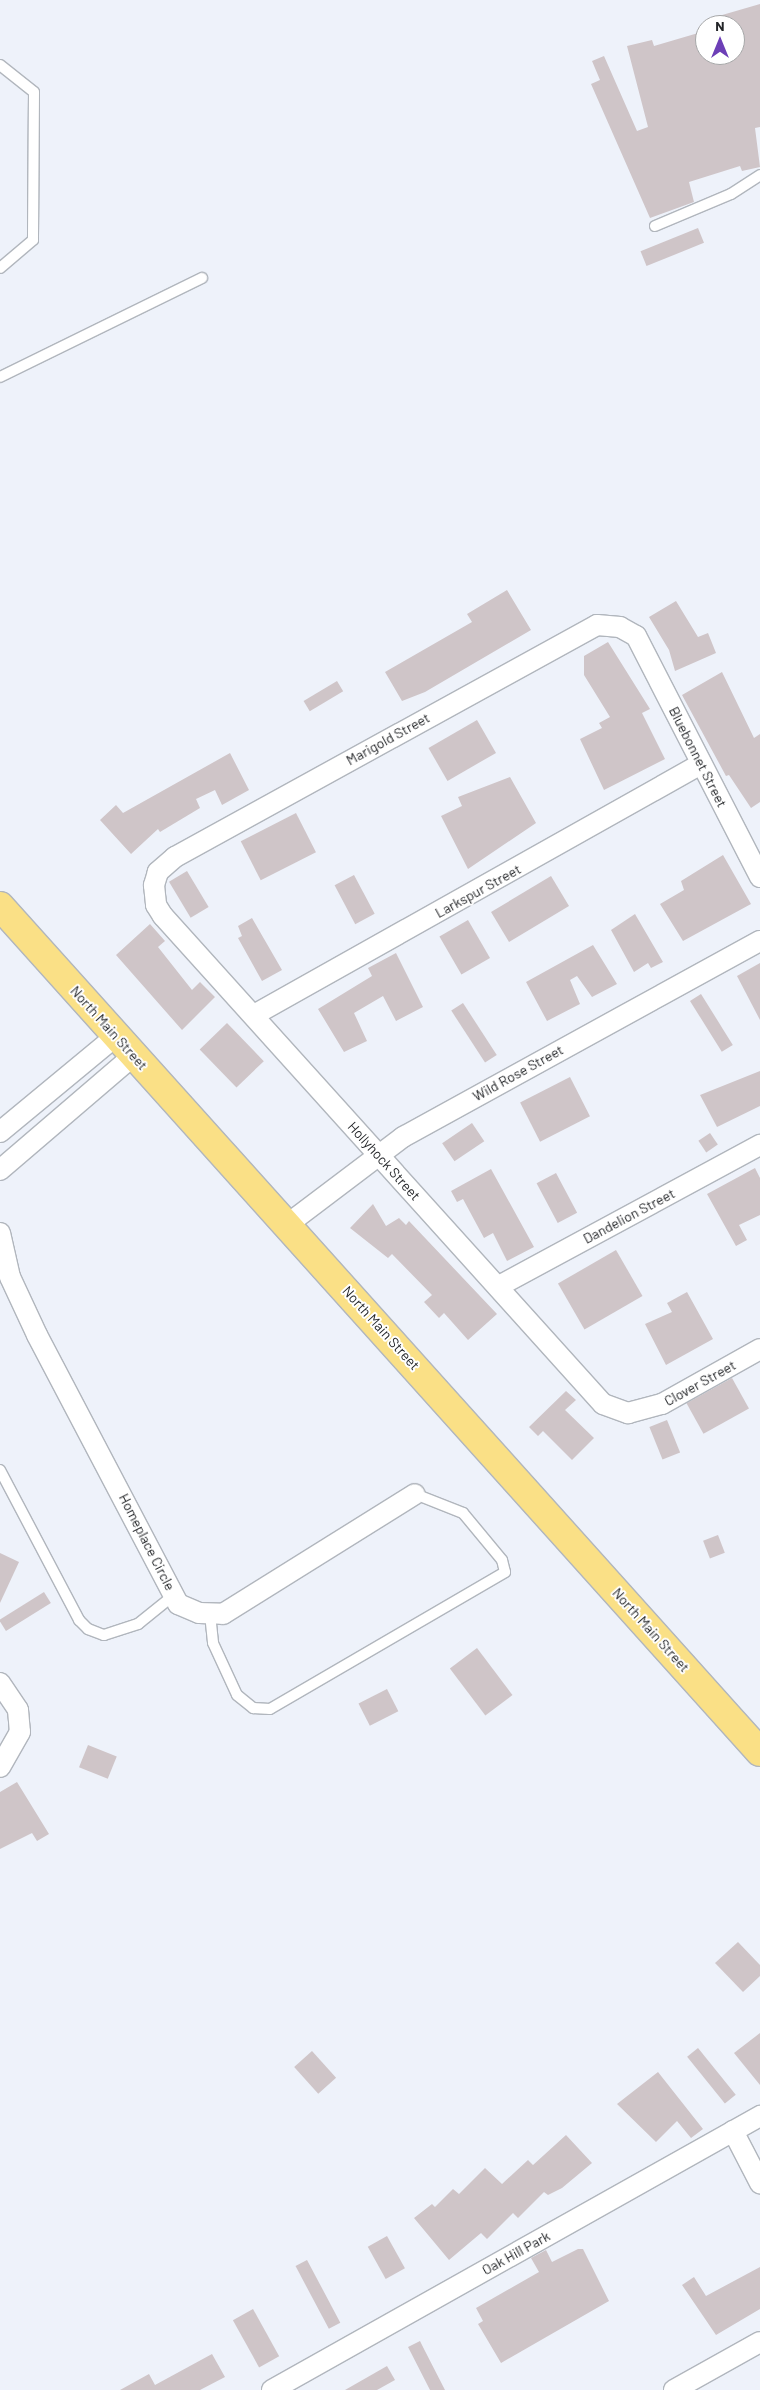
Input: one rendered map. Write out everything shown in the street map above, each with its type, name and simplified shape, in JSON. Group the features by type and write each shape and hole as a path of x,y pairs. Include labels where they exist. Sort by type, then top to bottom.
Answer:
{"main road":[{"name":"North Main Street","path":"0,906 124,1046 288,1224 760,1752"}],"street":[{"name":"Marigold Street","path":"154,885 158,872 175,857 574,636 597,625 620,627 636,636"},
{"name":"Bluebonnet Street","path":"636,636 760,877"},
{"name":"Larkspur Street","path":"254,1015 702,764"},
{"name":"Hollyhock Street","path":"154,885 156,905 164,916 378,1156 499,1286 603,1404 637,1412"},
{"name":"Wild Rose Street","path":"288,1224 403,1137 760,941"},
{"path":"0,1132 44,1097 124,1046"},
{"path":"0,1170 61,1118 124,1046"},
{"path":"44,1097 61,1118"},
{"name":"Dandelion Street","path":"499,1286 760,1145"},
{"name":"Homeplace Circle","path":"0,1233 10,1277 33,1327 178,1604 210,1614 223,1614 250,1601 415,1494"},
{"name":"Clover Street","path":"637,1412 662,1404 760,1349"},
{"path":"0,1683 18,1710 20,1732 0,1767"},
{"name":"Oak Hill Park","path":"272,2390 302,2383 760,2116"},
{"path":"733,2131 760,2183"},
{"path":"674,2390 760,2342"}],"lane":[{"path":"0,65 34,92 33,240 0,268"},
{"path":"655,226 730,194 760,175"},
{"path":"0,377 202,278"},
{"path":"0,1470 79,1620 88,1629 104,1635 138,1624 174,1595"},
{"path":"210,1614 214,1643 237,1695 253,1708 270,1709 505,1572 502,1560 463,1513 415,1494"}],"building":[{"path":"760,4 760,127 755,128 760,167 742,171 740,166 689,182 694,202 650,218 591,84 600,80 592,61 604,56 637,131 648,127 627,46 652,40 654,46 695,34 695,65 745,65 745,15 722,15"},
{"path":"698,228 704,243 647,266 641,251"},
{"path":"507,590 531,630 425,692 402,701 385,672 472,622 467,614"},
{"path":"676,601 698,637 708,633 716,653 675,671 669,650 649,617"},
{"path":"608,642 650,709 642,713 665,759 604,790 580,739 602,728 599,723 610,717 584,675 584,656"},
{"path":"722,672 754,738 760,734 760,802 751,808 729,775 726,776 682,695"},
{"path":"337,681 343,691 310,711 304,701"},
{"path":"477,720 496,753 448,781 429,748"},
{"path":"230,753 249,790 222,805 215,790 196,799 200,808 160,832 158,829 131,854 100,820 116,805 123,813"},
{"path":"510,777 536,823 468,869 441,816 462,806 458,797"},
{"path":"296,813 316,852 261,880 241,841"},
{"path":"723,855 751,904 683,941 660,904 684,890 681,881"},
{"path":"187,871 209,907 191,918 169,882"},
{"path":"354,875 375,914 355,924 335,885"},
{"path":"551,876 569,906 509,942 491,912"},
{"path":"635,914 663,962 651,968 648,963 634,972 611,930"},
{"path":"252,918 282,970 262,981 238,938 242,936 238,926"},
{"path":"468,920 490,958 461,975 439,936"},
{"path":"150,924 165,941 158,947 192,990 200,982 215,997 182,1030 116,955"},
{"path":"593,945 617,984 592,997 577,976 570,980 580,1004 547,1021 526,982"},
{"path":"396,953 423,1007 396,1021 383,996 354,1013 367,1041 344,1052 318,1009 372,976 368,968"},
{"path":"760,963 760,1020 737,976"},
{"path":"701,994 733,1045 722,1052 690,1001"},
{"path":"463,1003 497,1055 485,1063 451,1011"},
{"path":"227,1023 264,1061 236,1088 200,1049"},
{"path":"760,1071 760,1106 717,1127 700,1095"},
{"path":"570,1077 590,1116 540,1142 520,1102"},
{"path":"472,1123 484,1141 454,1161 442,1143"},
{"path":"710,1133 718,1145 706,1152 698,1141"},
{"path":"755,1168 760,1178 760,1215 739,1225 747,1240 736,1246 707,1194"},
{"path":"491,1169 534,1247 507,1261 493,1233 484,1238 463,1199 457,1202 451,1191"},
{"path":"556,1173 577,1213 558,1223 537,1183"},
{"path":"373,1204 386,1226 399,1218 406,1225 409,1221 497,1314 468,1340 444,1313 439,1318 424,1302 432,1295 392,1254 388,1258 350,1228"},
{"path":"616,1250 642,1296 584,1329 558,1284"},
{"path":"687,1292 713,1339 666,1365 645,1324 672,1312 667,1303"},
{"path":"732,1378 749,1409 703,1434 687,1403"},
{"path":"566,1391 576,1400 565,1410 594,1438 572,1460 543,1431 538,1436 529,1427"},
{"path":"667,1420 680,1452 662,1460 649,1427"},
{"path":"718,1535 725,1553 710,1558 703,1541"},
{"path":"0,1553 19,1562 0,1603"},
{"path":"44,1592 51,1603 6,1631 0,1619"},
{"path":"477,1648 513,1695 485,1716 450,1668"},
{"path":"387,1689 398,1711 370,1726 358,1704"},
{"path":"88,1745 117,1757 108,1779 79,1767"},
{"path":"17,1782 49,1834 37,1841 32,1833 0,1849 0,1792"},
{"path":"738,1942 760,1965 760,1976 743,1992 715,1963"},
{"path":"760,2033 760,2085 734,2053"},
{"path":"698,2048 736,2095 725,2103 687,2057"},
{"path":"312,2051 336,2078 318,2094 294,2067"},
{"path":"658,2072 703,2129 691,2138 677,2121 656,2142 617,2104"},
{"path":"566,2135 592,2163 562,2188 548,2195 544,2192 518,2218 513,2213 487,2239 481,2233 449,2260 414,2218 432,2204 435,2207 453,2189 459,2194 485,2168 502,2184 528,2160 533,2165"},
{"path":"387,2236 405,2268 386,2279 368,2247"},
{"path":"578,2249 583,2249 609,2301 501,2363 478,2324 483,2321 476,2308 539,2272 531,2258 546,2250 552,2262"},
{"path":"307,2260 340,2323 329,2329 296,2266"},
{"path":"760,2267 760,2309 716,2335 682,2285 694,2277 706,2296"},
{"path":"253,2309 279,2356 259,2367 233,2320"},
{"path":"420,2341 445,2390 430,2390 408,2347"},
{"path":"212,2354 225,2377 200,2390 120,2390 149,2374 155,2385"},
{"path":"387,2366 395,2380 377,2390 345,2390"}]}
